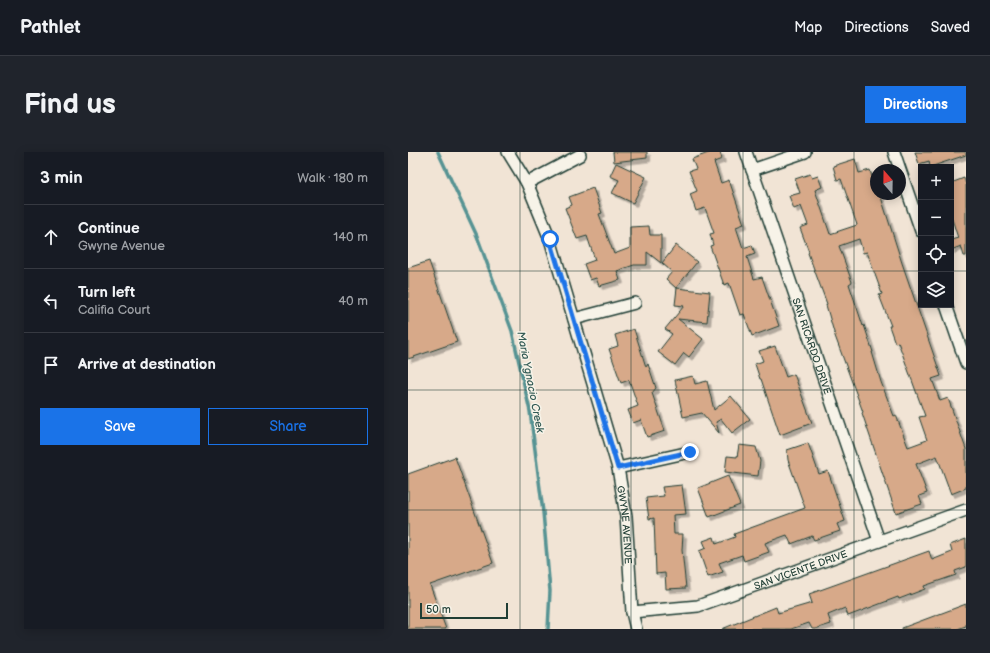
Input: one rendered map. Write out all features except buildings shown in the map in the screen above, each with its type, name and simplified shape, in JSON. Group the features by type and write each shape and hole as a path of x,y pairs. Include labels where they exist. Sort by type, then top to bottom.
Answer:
{"street":[{"name":"GWYNE AVENUE","path":"508,152 527,182 550,239 618,468 626,516 632,612 636,629"},
{"name":"SAN RICARDO DRIVE","path":"746,152 879,540"},
{"path":"752,170 805,152"},
{"path":"894,152 918,222"},
{"path":"527,182 580,155"},
{"path":"574,319 635,303"},
{"path":"947,308 966,363"},
{"path":"618,468 690,452"},
{"name":"SAN VICENTE DRIVE","path":"632,612 698,606 966,510"}],"waterway":[{"name":"Maria Ygnacio Creek","path":"438,152 477,236 512,331 530,411 543,512 550,591 548,629"}],"route":[{"path":"550,239 618,468 690,452"}]}
